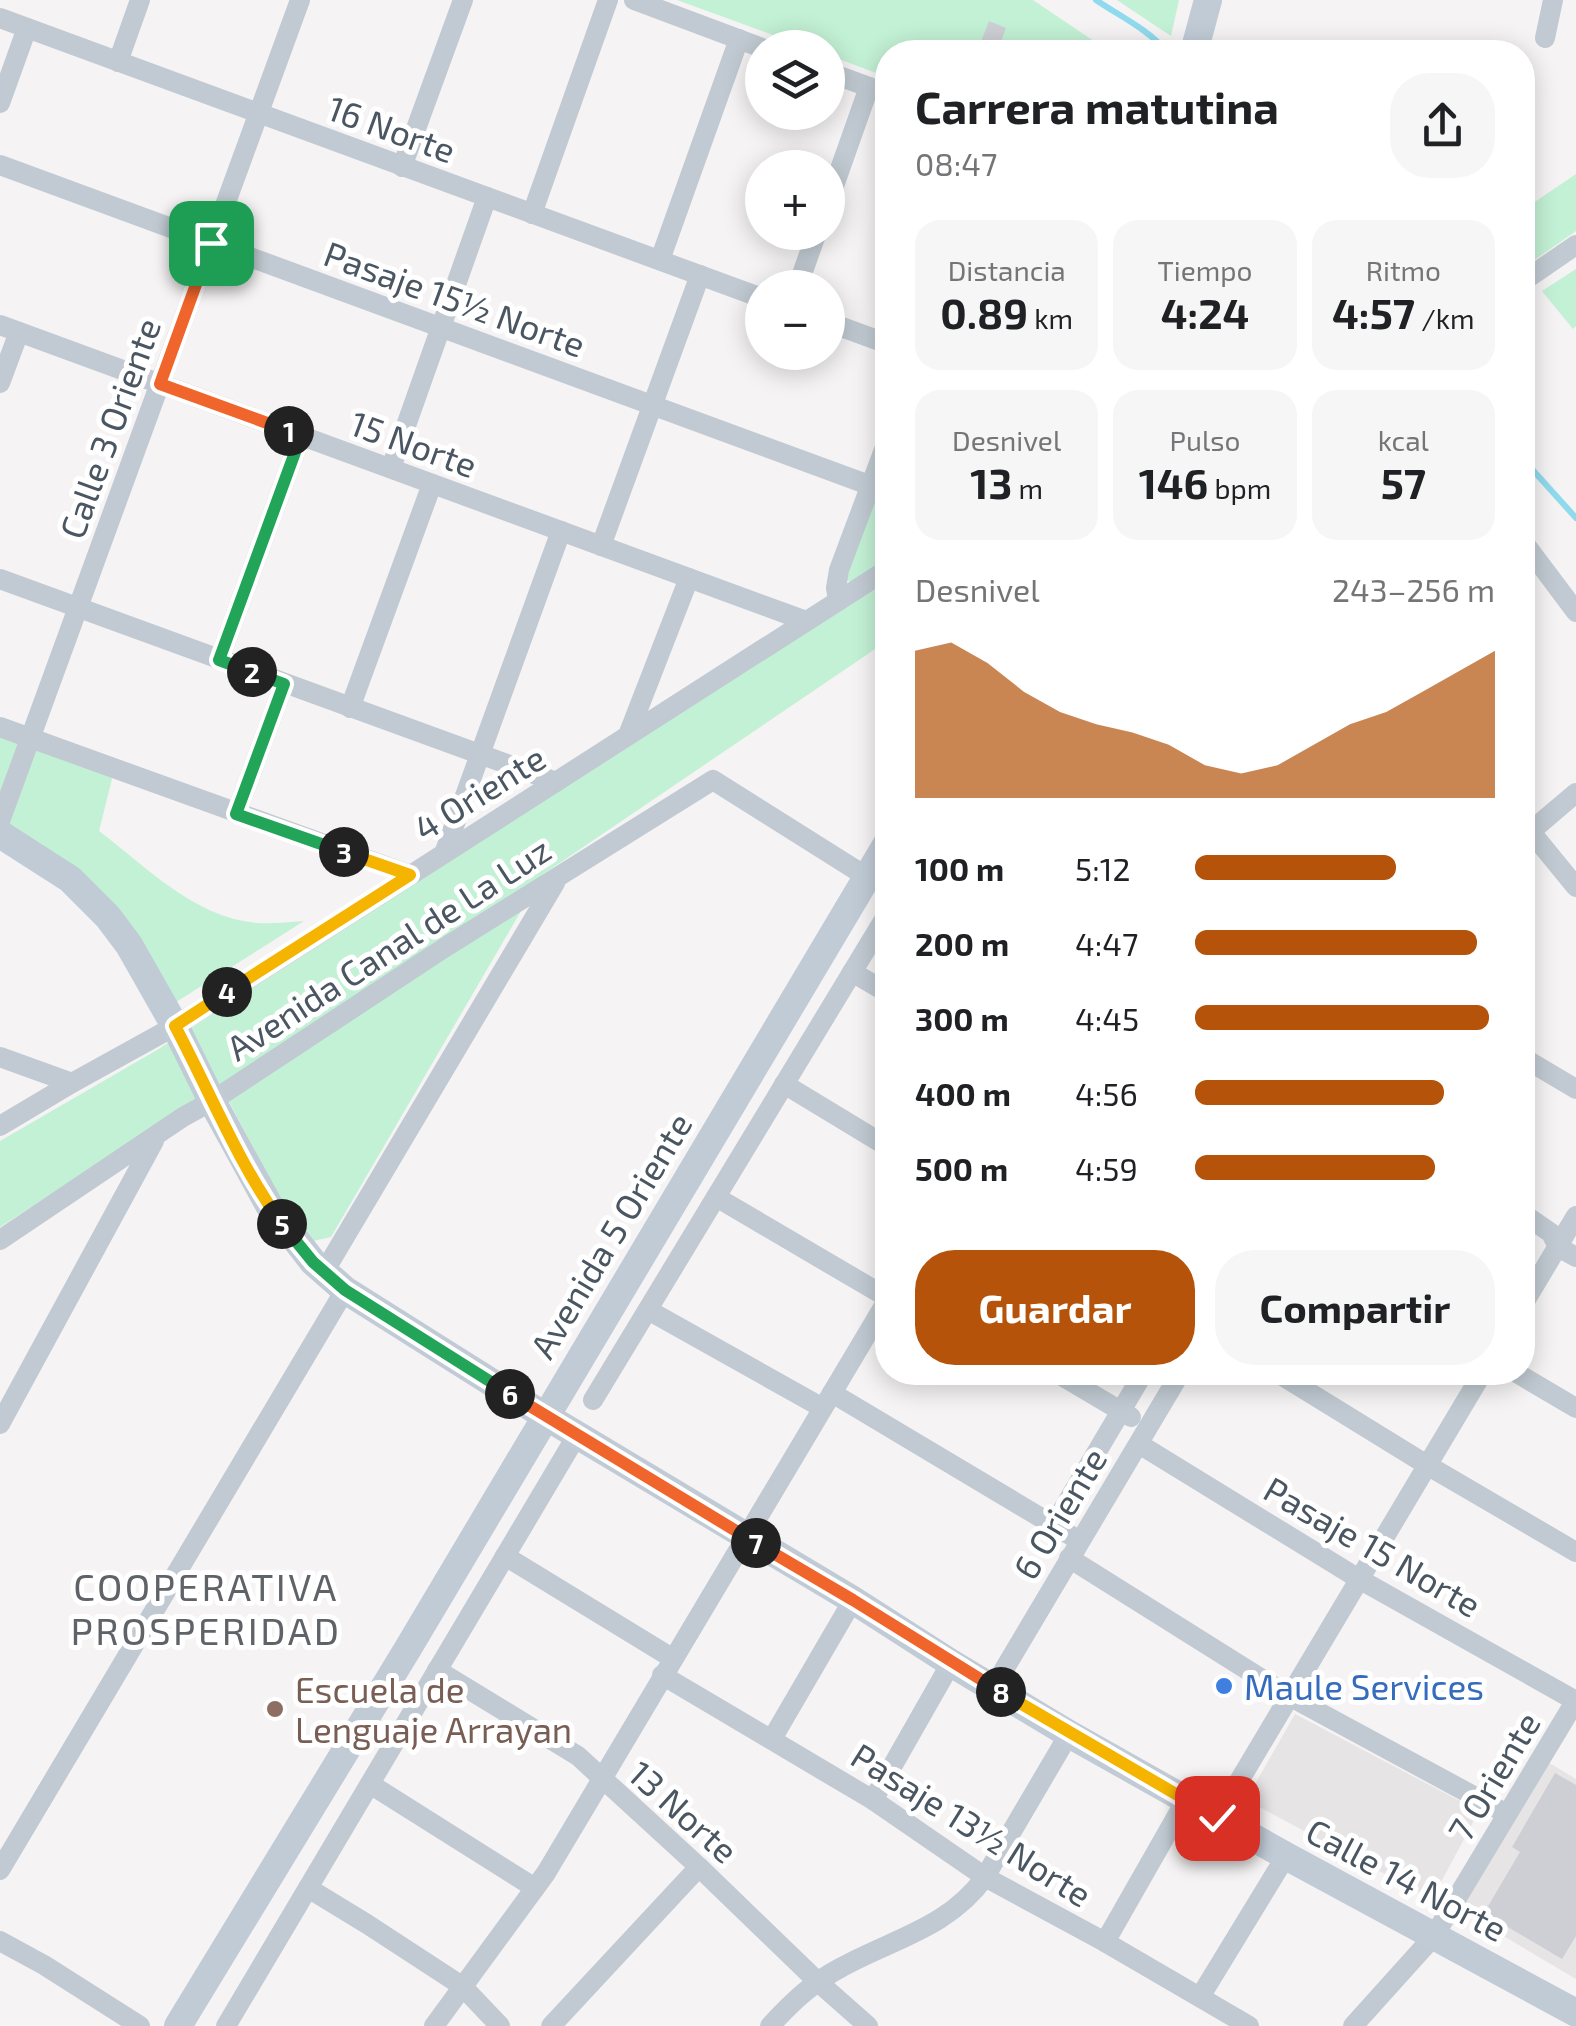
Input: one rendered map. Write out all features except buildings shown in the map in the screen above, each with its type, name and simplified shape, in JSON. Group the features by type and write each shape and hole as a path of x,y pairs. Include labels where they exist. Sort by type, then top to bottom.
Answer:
{"street":[{"path":"118,62 140,0"},
{"name":"Calle 3 Oriente","path":"0,821 300,0"},
{"path":"402,166 463,0"},
{"path":"532,214 608,0"},
{"path":"634,0 745,42"},
{"path":"1197,40 1208,0"},
{"path":"1545,38 1553,0"},
{"name":"16 Norte","path":"0,18 745,292"},
{"path":"0,103 28,28"},
{"path":"660,260 738,39"},
{"path":"845,78 875,89"},
{"path":"845,165 875,97"},
{"name":"Pasaje 15½ Norte","path":"0,165 875,488"},
{"path":"391,468 487,198"},
{"path":"1535,273 1576,245"},
{"path":"600,546 700,276"},
{"path":"845,328 875,339"},
{"path":"0,383 10,329"},
{"name":"15 Norte","path":"10,329 806,621"},
{"path":"219,660 301,436"},
{"path":"350,708 432,484"},
{"path":"838,601 839,570 875,497"},
{"path":"445,851 561,531"},
{"path":"1535,557 1576,612"},
{"name":"4 Oriente","path":"0,1126 175,1026 875,577"},
{"path":"628,735 690,578"},
{"path":"0,579 556,782"},
{"path":"236,814 284,684"},
{"path":"0,727 410,875"},
{"name":"Avenida Canal de La Luz","path":"0,1240 444,948 713,780 866,877"},
{"path":"1535,821 1576,793"},
{"name":"Calle 14 Norte","path":"0,834 70,879 129,945 269,1205 294,1239 335,1281 546,1416 1070,1734 1576,2013"},
{"path":"1535,836 1576,887"},
{"name":"Avenida 5 Oriente","path":"178,2026 396,1668 875,863"},
{"path":"0,1870 335,1281 558,876"},
{"path":"593,1400 875,935"},
{"path":"852,972 875,985"},
{"path":"0,1057 72,1082"},
{"path":"1535,1065 1576,1089"},
{"path":"784,1084 875,1139"},
{"path":"0,1424 156,1136"},
{"path":"716,1196 875,1291"},
{"path":"1535,1290 1567,1252 1576,1216"},
{"path":"1535,1222 1567,1252"},
{"path":"648,1310 826,1400 1053,1526 1075,1550 1289,1696 1508,1814"},
{"path":"434,2026 558,1853 875,1320"},
{"path":"1535,1384 1576,1408"},
{"name":"Pasaje 15 Norte","path":"1077,1385 1121,1411 1144,1436 1359,1579 1576,1700"},
{"name":"6 Oriente","path":"1053,1526 1136,1385"},
{"name":"6 Oriente","path":"993,1688 1173,1385"},
{"path":"1297,1385 1576,1552"},
{"path":"1217,1818 1474,1385"},
{"path":"226,2026 577,1435"},
{"name":"Pasaje 13½ Norte","path":"505,1556 772,1739 986,1877 1250,2026"},
{"path":"772,1739 853,1600"},
{"path":"872,1800 951,1663"},
{"name":"13 Norte","path":"437,1670 578,1756 868,2026"},
{"name":"7 Oriente","path":"1353,2026 1434,1936 1576,1700"},
{"path":"770,2026 817,1981 957,1909 986,1877 1070,1734"},
{"path":"370,1784 535,1888"},
{"path":"1104,1942 1186,1800"},
{"path":"1200,1996 1286,1856"},
{"path":"550,2026 699,1867"},
{"path":"308,1888 462,1986 500,2026"},
{"path":"0,1941 140,2026"}],"shaded area":[{"path":"1295,1714 1479,1811 1432,1899 1246,1800"},
{"path":"1546,1761 1576,1779 1576,1979 1458,1909"}],"green space":[{"path":"677,0 1033,0 1092,40 875,40 875,73 845,61 845,30 759,30"},
{"path":"1117,0 1179,0 1171,36"},
{"path":"1576,174 1576,231 1535,260 1535,202"},
{"path":"1576,269 1576,326 1573,329 1542,291"},
{"path":"875,498 875,567 851,582 844,579"},
{"path":"875,587 875,649 542,875 331,1237 313,1241 287,1210 220,1085 0,1227 0,1141 157,1050"},
{"path":"0,730 114,771 99,831 172,889 213,912 235,919 264,923 304,921 162,1011 92,890 0,830"}],"waterway":[{"path":"1096,0 1155,40"},
{"path":"1535,472 1576,518"}],"place":[{"name":"Maule Services","path":"1224,1686"},
{"name":"Escuela de Lenguaje Arrayan","path":"275,1709"}],"district":[{"name":"COOPERATIVA PROSPERIDAD","path":"206,1608"}],"route":[{"path":"211,243 160,384 301,436 219,660 284,684 236,814 410,875 175,1026 269,1205 313,1262 356,1298 951,1663 1217,1818"}]}
